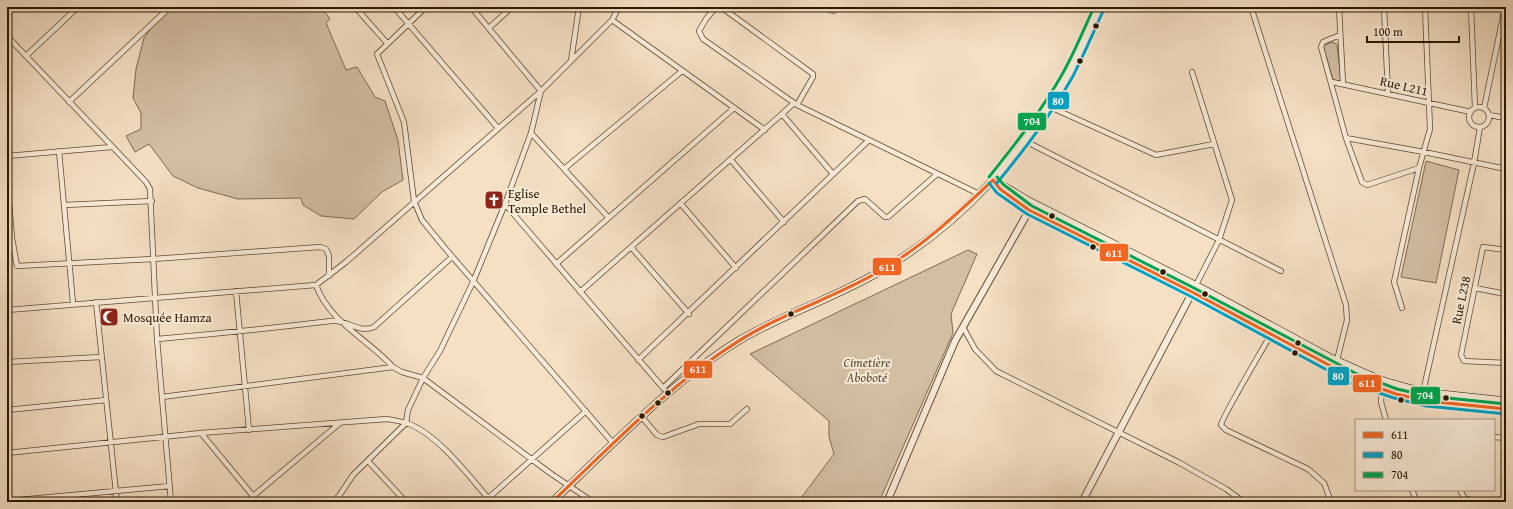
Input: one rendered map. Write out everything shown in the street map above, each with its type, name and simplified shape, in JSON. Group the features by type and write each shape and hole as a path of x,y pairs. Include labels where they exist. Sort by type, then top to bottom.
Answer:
{"main road":[{"path":"552,502 613,443 642,418 666,391 738,341 767,325 862,281 885,268 918,246 979,194 994,180 1025,140 1048,106 1068,74 1100,7"},
{"path":"994,180 1000,189 1031,207 1355,379 1382,390 1439,404 1506,409"},
{"path":"1031,207 1196,285 1337,360 1384,381 1423,392 1506,401"}],"street":[{"path":"26,56 78,7"},
{"path":"69,102 170,7"},
{"path":"354,7 387,43"},
{"path":"394,7 498,128"},
{"path":"426,7 387,43 378,52 377,56 404,122 414,202 425,225 613,443"},
{"path":"471,7 541,90"},
{"path":"489,28 512,7"},
{"path":"571,61 579,7"},
{"path":"8,308 155,299 316,285 329,276 541,90 612,20 619,7"},
{"path":"716,7 701,26 700,36 796,104 936,175 979,194"},
{"path":"580,292 782,114 796,104 813,77 813,74 721,7"},
{"path":"820,7 830,11 833,11 837,7"},
{"path":"1251,7 1346,305 1348,320 1337,360"},
{"path":"1339,7 1343,84"},
{"path":"1384,7 1388,93"},
{"path":"1402,308 1394,282 1419,168 1430,129 1425,7"},
{"path":"1471,7 1473,110 1471,122 1480,127"},
{"path":"1423,392 1474,163 1480,127 1488,122 1489,115 1484,108 1505,7"},
{"path":"612,20 765,130"},
{"path":"1340,35 1322,44 1346,138 1364,184 1367,185 1419,168"},
{"path":"7,36 146,182 150,189 152,201 157,339 171,502"},
{"path":"564,169 682,70"},
{"path":"1082,502 1219,240 1232,200 1192,72"},
{"name":"Rue L211","path":"1332,82 1430,103 1473,110"},
{"path":"332,502 368,461 406,423 408,410 423,378 440,352 473,282 505,204 532,133 541,90"},
{"path":"1048,106 1156,155 1214,144"},
{"path":"556,264 734,108"},
{"path":"1473,110 1484,108"},
{"path":"782,114 834,174"},
{"path":"1489,115 1506,118"},
{"path":"532,133 608,217"},
{"path":"1346,138 1424,152 1506,170"},
{"path":"638,360 689,314 869,140"},
{"path":"1025,140 1281,271"},
{"path":"7,156 112,147"},
{"path":"59,151 73,303"},
{"path":"731,160 784,222"},
{"path":"505,204 666,391 858,201 865,199 885,217 888,217 936,175"},
{"path":"7,178 12,238 17,266 154,259 320,247 326,249 329,256 329,276"},
{"path":"64,205 152,201"},
{"path":"681,204 736,268"},
{"path":"888,502 954,341 963,328 1031,207"},
{"path":"7,233 12,238"},
{"name":"Rue L238","path":"1506,250 1486,246 1482,250 1461,355 1464,361 1506,363"},
{"path":"631,247 689,314"},
{"path":"157,339 239,332 339,320 361,330 367,330 374,327 452,257"},
{"path":"316,285 324,303 339,320 381,354 393,367 402,372 423,378 533,460 594,502"},
{"path":"1475,288 1506,294"},
{"path":"236,291 244,385 250,430"},
{"path":"96,302 117,502"},
{"path":"963,328 975,349 996,371 1119,432 1226,489 1244,502"},
{"path":"1271,334 1222,418 1221,425 1226,430 1313,473 1324,483 1331,502"},
{"path":"7,362 101,357"},
{"path":"162,397 244,385 393,367"},
{"path":"1382,390 1381,402 1386,419"},
{"path":"7,410 106,400"},
{"path":"642,418 657,435 663,437 699,424 730,424 747,409"},
{"path":"484,502 533,460 586,411"},
{"path":"7,453 201,433 387,419 406,423 421,431 439,444 488,498"},
{"path":"246,502 340,423"},
{"path":"201,433 258,502"},
{"path":"1495,437 1506,438"},
{"path":"368,461 406,502"},
{"path":"7,501 170,486"},
{"path":"1412,491 1417,502"},
{"path":"1461,491 1465,499 1486,502"}],"green space":[{"path":"166,7 321,7 330,19 326,23 346,70 357,67 375,97 385,101 398,140 403,180 382,192 354,219 321,216 303,205 301,198 238,199 198,188 173,176 149,144 135,152 126,136 141,129 141,113 133,98 136,69 144,38"},
{"path":"1332,42 1337,44 1341,81 1333,80 1323,46"},
{"path":"1426,161 1459,170 1436,283 1401,277"},
{"name":"Cimetière Aboboté","path":"968,250 977,254 951,314 953,333 879,502 798,502 834,454 829,437 829,421 750,354"}],"transit line":[{"name":"704","path":"989,177 1029,126 1056,85 1072,56 1094,7"},
{"name":"80","path":"997,183 1038,131 1065,90 1077,68 1104,9"},
{"name":"704","path":"997,177 1004,185 1032,206 1194,288 1357,374 1397,389 1428,396 1506,404"},
{"name":"611","path":"993,180 1000,189 1029,210 1192,292 1355,379 1396,394 1427,401 1506,409"},
{"name":"611","path":"552,502 618,438 664,397 712,359 737,342 772,322 862,281 895,262 939,229 993,180"},
{"name":"80","path":"989,183 997,193 1027,214 1190,296 1353,384 1394,398 1426,406 1506,414"}],"place":[{"name":"Eglise Temple Bethel","path":"494,200"},
{"name":"Mosquée Hamza","path":"109,317"}]}
